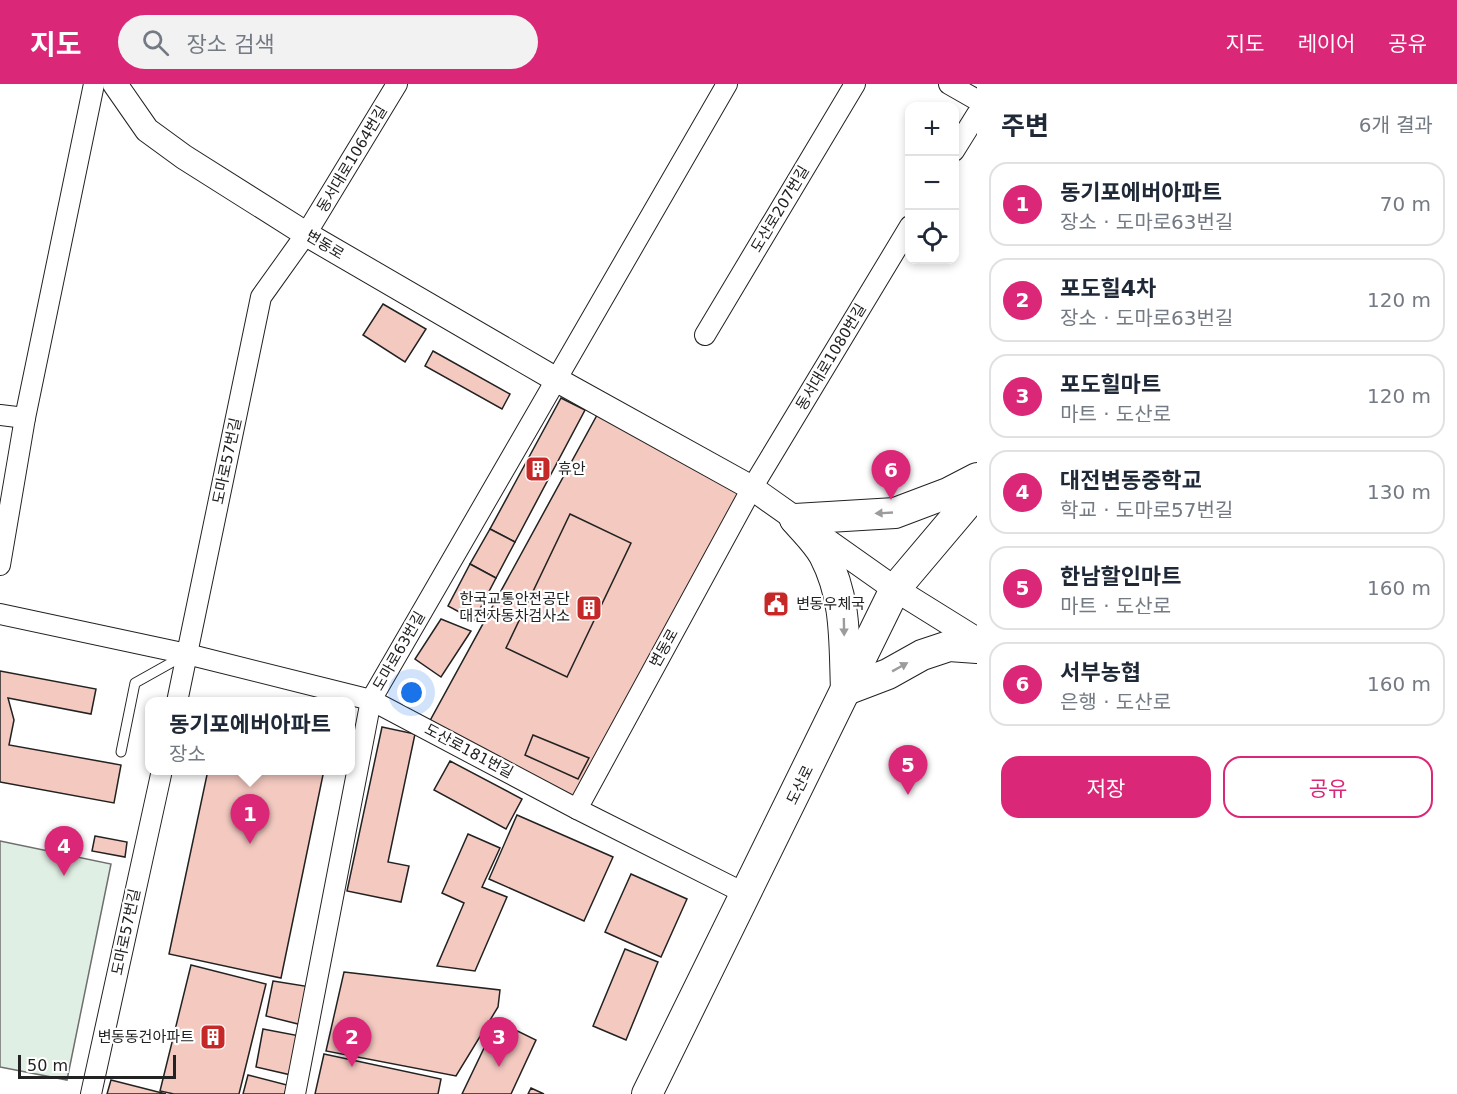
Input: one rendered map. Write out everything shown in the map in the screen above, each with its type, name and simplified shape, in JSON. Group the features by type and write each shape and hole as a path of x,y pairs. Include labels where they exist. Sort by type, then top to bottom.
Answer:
{"main road":[{"path":"795,519 895,513 948,493 977,478"},
{"name":"도산로","path":"647,1094 895,589 977,492"},
{"path":"795,519 823,553 835,580 844,615 846,690 888,674 922,655 949,646 977,648"}],"street":[{"path":"0,565 25,418 94,84"},
{"name":"변동로","path":"115,84 147,130 184,157 306,234 557,380 752,488 895,589 977,640"},
{"name":"동서대로1064번길","path":"306,234 397,84"},
{"path":"557,380 727,84"},
{"name":"도산로207번길","path":"705,335 855,84"},
{"path":"950,84 977,100"},
{"path":"959,143 977,114"},
{"name":"동서대로1080번길","path":"752,488 905,233"},
{"name":"도마로57번길","path":"178,697 261,297 306,234"},
{"name":"도마로63번길","path":"295,1094 371,700 557,380"},
{"path":"0,415 25,418"},
{"name":"변동로","path":"577,809 752,488"},
{"name":"도산로181번길","path":"0,614 187,654 371,700 577,809 746,894"},
{"name":"도마로57번길","path":"91,1094 161,775"}],"lane":[{"path":"122,752 135,683 187,654"}],"green space":[{"path":"0,841 111,864 67,1080 0,1067"}],"building":[{"path":"383,304 426,329 405,362 363,335"},
{"path":"433,351 510,394 502,409 425,366"},
{"name":"휴안","path":"561,398 585,410 515,542 490,529"},
{"name":"한국교통안전공단 대전자동차검사소","path":"602,406 752,488 577,809 426,728"},
{"path":"570,514 631,543 567,677 506,648"},
{"path":"490,529 515,542 496,578 470,564"},
{"path":"470,564 496,578 474,620 448,606"},
{"path":"441,619 471,631 441,677 415,659"},
{"path":"0,671 96,689 91,714 8,698 14,720 9,745 121,765 114,803 0,782"},
{"path":"382,727 415,734 388,862 409,866 401,902 347,891"},
{"path":"533,735 589,758 578,779 525,755"},
{"path":"450,761 522,799 506,829 434,790"},
{"path":"207,775 323,775 281,978 169,954"},
{"path":"517,815 613,857 584,921 489,879"},
{"path":"468,834 500,848 482,887 507,897 475,971 437,966 464,903 442,893"},
{"path":"95,836 127,842 125,857 92,851"},
{"path":"631,874 687,899 661,957 605,932"},
{"path":"625,949 658,962 626,1040 593,1026"},
{"name":"변동동건아파트","path":"191,965 266,984 239,1094 174,1094 160,1091"},
{"path":"344,972 500,990 498,1007 456,1076 326,1051"},
{"path":"273,981 311,987 302,1025 266,1016"},
{"path":"497,1021 536,1040 511,1094 462,1094"},
{"path":"263,1029 300,1036 291,1075 256,1067"},
{"path":"324,1054 441,1079 438,1094 315,1094"},
{"path":"248,1075 287,1085 285,1094 243,1094"},
{"path":"111,1080 166,1094 107,1094"},
{"path":"531,1088 544,1094 528,1094"}],"place":[{"name":"휴안","path":"538,469"},
{"name":"서부농협","path":"891,500"},
{"name":"변동우체국","path":"776,604"},
{"name":"한국교통안전공단 대전자동차검사소","path":"589,608"},
{"name":"한남할인마트","path":"908,795"},
{"name":"동기포에버아파트","path":"250,844"},
{"name":"대전변동중학교","path":"64,876"},
{"name":"변동동건아파트","path":"213,1037"},
{"name":"포도힐4차","path":"352,1067"},
{"name":"포도힐마트","path":"499,1067"}]}
